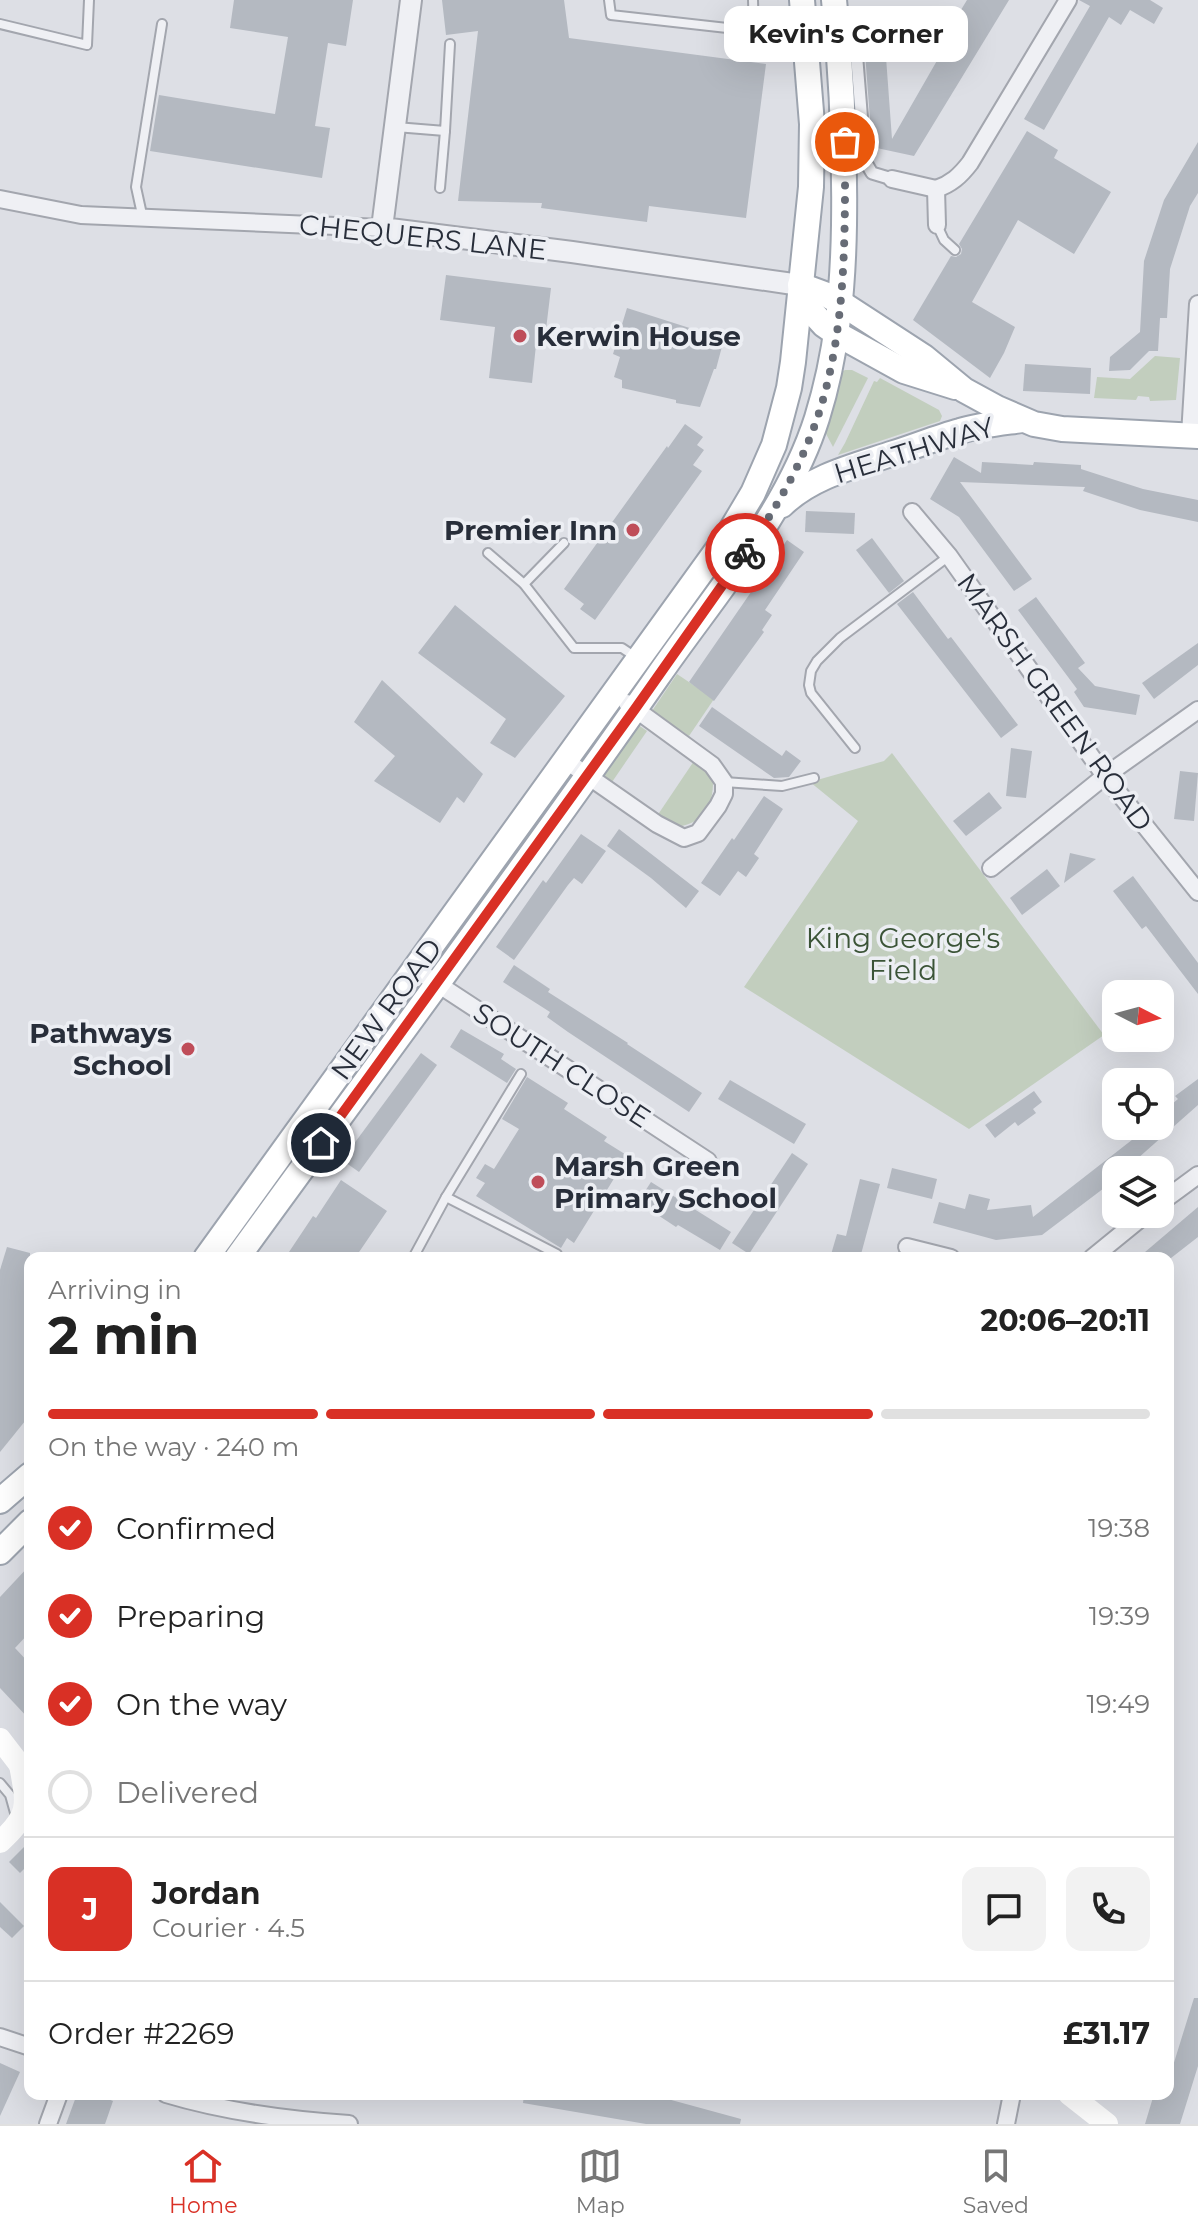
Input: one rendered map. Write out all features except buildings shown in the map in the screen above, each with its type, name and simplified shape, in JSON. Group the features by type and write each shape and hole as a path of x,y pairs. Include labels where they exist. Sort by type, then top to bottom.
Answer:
{"main road":[{"name":"NEW ROAD","path":"210,1252 728,535 764,470 777,436 789,388 811,187 812,124 802,0"},
{"name":"NEW ROAD","path":"241,1252 635,709 771,516 796,467 816,421 837,334 841,303 845,142 834,0"},
{"name":"CHEQUERS LANE","path":"800,285 841,303"},
{"name":"HEATHWAY","path":"800,285 804,300 813,313 837,334 904,371 964,390 1022,420 1047,428 1194,435"},
{"name":"HEATHWAY","path":"841,303 924,357 964,390"},
{"name":"HEATHWAY","path":"771,516 797,491 823,477 958,431 1022,420"},
{"path":"0,1501 24,1480"},
{"path":"0,1552 24,1528"},
{"path":"0,1739 24,1767"},
{"path":"0,1842 24,1822"},
{"path":"1077,2100 1107,2124"}],"street":[{"path":"382,228 411,0"},
{"path":"837,27 854,24 865,155 872,173 936,189 951,183 963,172 1068,0"},
{"path":"936,189 937,225"},
{"name":"CHEQUERS LANE","path":"0,199 81,215 382,228 800,285"},
{"path":"1194,435 1198,304"},
{"name":"MARSH GREEN ROAD","path":"912,512 949,556 1105,776 1198,892"},
{"path":"565,760 657,824 684,838 698,833 705,824 724,794 724,782 712,765 613,692"},
{"path":"991,868 1105,776 1198,710"},
{"name":"SOUTH CLOSE","path":"415,969 708,1161"},
{"path":"1174,1193 1198,1175"},
{"path":"1099,1252 1129,1228"},
{"path":"907,1247 927,1252"},
{"path":"0,2037 24,2045"},
{"path":"48,2124 57,2100"},
{"path":"190,2100 242,2113 303,2122 349,2124"},
{"path":"1006,2124 1011,2100"}],"lane":[{"path":"0,24 87,45 89,0"},
{"path":"609,0 611,15 754,31 753,0"},
{"path":"143,219 136,187 162,24"},
{"path":"440,188 450,44"},
{"path":"395,127 445,131"},
{"path":"937,225 944,240 955,250"},
{"path":"524,584 564,543"},
{"path":"488,553 524,584 574,648 622,648 659,674"},
{"path":"855,748 811,693 811,671 840,638 949,556"},
{"path":"724,782 782,786 814,778"},
{"path":"416,1252 521,1074"},
{"path":"446,1197 553,1252"},
{"path":"0,1783 24,1822"}],"green space":[{"path":"1155,356 1180,358 1176,400 1150,401 1149,397 1138,396 1136,400 1094,398 1097,377 1130,379"},
{"path":"845,370 868,378 833,447 823,428 840,373"},
{"path":"880,378 939,410 942,416 940,421 838,455 874,381"},
{"path":"677,674 714,699 689,736 652,711"},
{"path":"631,720 647,731 612,782 596,771"},
{"name":"King George's Field","path":"892,753 1102,1032 1102,1036 969,1129 744,987 858,821 810,782 884,761"},
{"path":"694,761 713,776 710,803 695,821 677,827 657,816"}],"way so far":[{"path":"745,553 785,491 816,421 827,381 837,334 843,279 845,142"}],"place":[{"name":"Kevin's Corner","path":"845,142"},
{"name":"Kerwin House","path":"520,336"},
{"name":"Premier Inn","path":"633,530"},
{"name":"Pathways School","path":"188,1049"},
{"name":"Marsh Green Primary School","path":"538,1182"}],"route":[{"path":"321,1143 745,553"}]}
